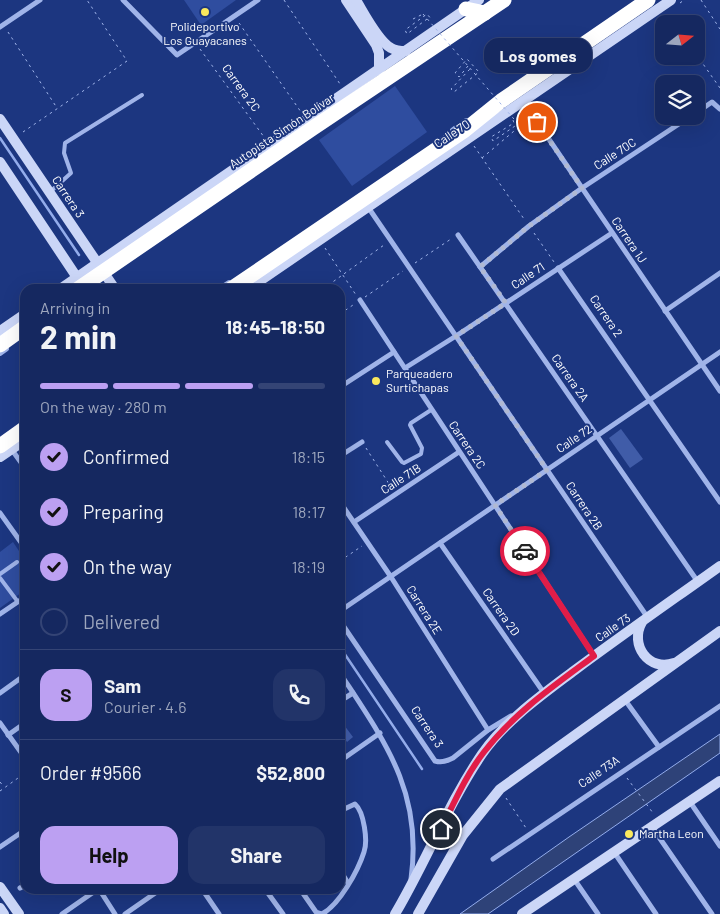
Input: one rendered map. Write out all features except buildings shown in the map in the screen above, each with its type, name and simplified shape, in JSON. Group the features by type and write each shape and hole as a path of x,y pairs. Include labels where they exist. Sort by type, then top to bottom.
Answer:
{"highway":[{"name":"Autopista Simón Bolívar","path":"83,284 105,273 312,127 349,97 462,29 482,7 504,0"},
{"path":"232,284 457,135 501,101 648,0"},
{"path":"462,29 464,10 482,7"},
{"path":"312,127 325,106 349,97"},
{"path":"471,141 501,101"},
{"path":"6,345 20,332"},
{"path":"6,447 20,428"}],"street":[{"path":"2,26 40,0"},
{"path":"123,0 177,55 258,0"},
{"path":"346,0 376,45 379,53 379,70"},
{"path":"356,0 383,42 389,47 406,51"},
{"name":"Calle 70","path":"255,284 368,207 471,141 523,101 671,0"},
{"path":"349,97 379,70 464,10"},
{"name":"Carrera 1J","path":"523,101 720,390"},
{"path":"705,107 712,102 720,109"},
{"name":"Carrera 3","path":"0,119 112,284"},
{"name":"Calle 70C","path":"480,267 529,226 582,188 677,125"},
{"path":"105,273 269,145 312,127"},
{"path":"0,162 80,284"},
{"name":"Carrera 2B","path":"368,207 547,470 645,620"},
{"name":"Calle 71","path":"405,368 612,233"},
{"name":"Carrera 2A","path":"458,235 698,582"},
{"name":"Carrera 2","path":"558,268 648,401 720,502"},
{"path":"665,310 720,273"},
{"name":"Carrera 2C","path":"360,300 594,656"},
{"path":"0,331 20,317"},
{"path":"345,384 394,352"},
{"name":"Calle 72","path":"345,608 720,352"},
{"path":"0,457 6,447 20,442"},
{"path":"345,453 362,442"},
{"path":"6,447 20,462"},
{"name":"Calle 71B","path":"354,522 459,452"},
{"name":"Carrera 2E","path":"345,509 391,577 488,730"},
{"path":"0,513 20,541"},
{"name":"Carrera 2D","path":"440,543 544,693"},
{"name":"Calle 73","path":"395,914 409,891 465,783 483,754 504,729 544,693 720,566"},
{"path":"0,614 18,602"},
{"path":"645,620 638,630 637,639 639,648 644,655 650,661 659,664 667,665 676,662"},
{"name":"Carrera 3","path":"345,628 435,761 447,761 453,758 488,730 510,716 524,711"},
{"path":"418,914 463,835 500,789 720,631"},
{"path":"0,693 20,679"},
{"path":"345,681 380,733 399,771 411,812 413,833 413,862 409,891"},
{"path":"345,698 353,693"},
{"path":"625,700 659,747"},
{"name":"Calle 73A","path":"493,859 720,706"},
{"path":"0,723 20,751"},
{"path":"8,735 20,727"},
{"path":"345,758 380,733"},
{"path":"522,914 614,852 654,822 690,802 720,781"},
{"path":"690,802 720,846"},
{"path":"345,809 355,804 358,806 365,830 365,850 356,872 345,887"},
{"path":"654,822 712,914"},
{"path":"0,847 20,833"},
{"path":"614,852 656,914"},
{"path":"345,878 348,883"},
{"path":"574,879 598,914"},
{"path":"0,886 19,914"},
{"path":"62,914 92,894"},
{"path":"102,894 115,914"},
{"path":"125,914 154,894"},
{"path":"205,894 219,914"},
{"path":"269,894 283,914"},
{"path":"303,894 316,912 322,914 330,909 340,894"},
{"path":"0,908 4,914"}],"lane":[{"path":"312,127 417,65"},
{"path":"50,192 71,172 64,152 65,143 142,95"},
{"path":"445,135 468,118"},
{"path":"0,354 6,345"},
{"path":"386,442 404,463 421,454 422,448 410,425 431,410"},
{"path":"17,562 0,576 18,602"}],"path":[{"path":"23,132 127,61 87,0"},
{"path":"284,0 349,97"},
{"path":"701,0 720,29"},
{"path":"667,11 670,15"},
{"path":"413,20 422,14 520,126 482,158"},
{"path":"427,14 405,30 408,34 427,19"},
{"path":"234,16 312,127"},
{"path":"2,26 58,108"},
{"name":"Carrera 2C","path":"196,42 269,145"},
{"path":"468,66 459,77 455,72 467,59 478,72 454,92 451,89 470,69"},
{"path":"704,65 720,88"},
{"path":"514,123 491,137 493,141 518,124"},
{"path":"471,141 558,268"},
{"path":"345,310 458,235"},
{"path":"329,284 391,241"},
{"path":"323,246 360,300"},
{"path":"362,442 396,494"},
{"path":"345,557 367,542"},
{"path":"623,771 654,822"},
{"path":"0,791 20,777"},
{"path":"0,782 4,788"},
{"path":"500,789 530,834"}],"shaded area":[{"name":"Polideportivo Los Guayacanes","path":"184,0 236,0 201,25"},
{"path":"395,86 427,132 352,186 319,140"},
{"path":"13,542 20,552 20,594 0,608 0,552"},
{"path":"720,734 720,753 488,914 460,914 569,837"}],"waterway":[{"path":"0,138 79,255"},
{"path":"345,654 422,769"}],"way so far":[{"path":"525,551 495,505 547,470 456,336 506,303 480,267 529,226 582,188 537,122"}],"place":[{"name":"Polideportivo Los Guayacanes","path":"205,12"},
{"name":"Los gomes","path":"537,122"},
{"name":"Parqueadero Surtichapas","path":"376,381"},
{"name":"Martha Leon","path":"629,834"}],"route":[{"path":"441,829 465,783 494,740 544,693 594,656 525,551"}]}
